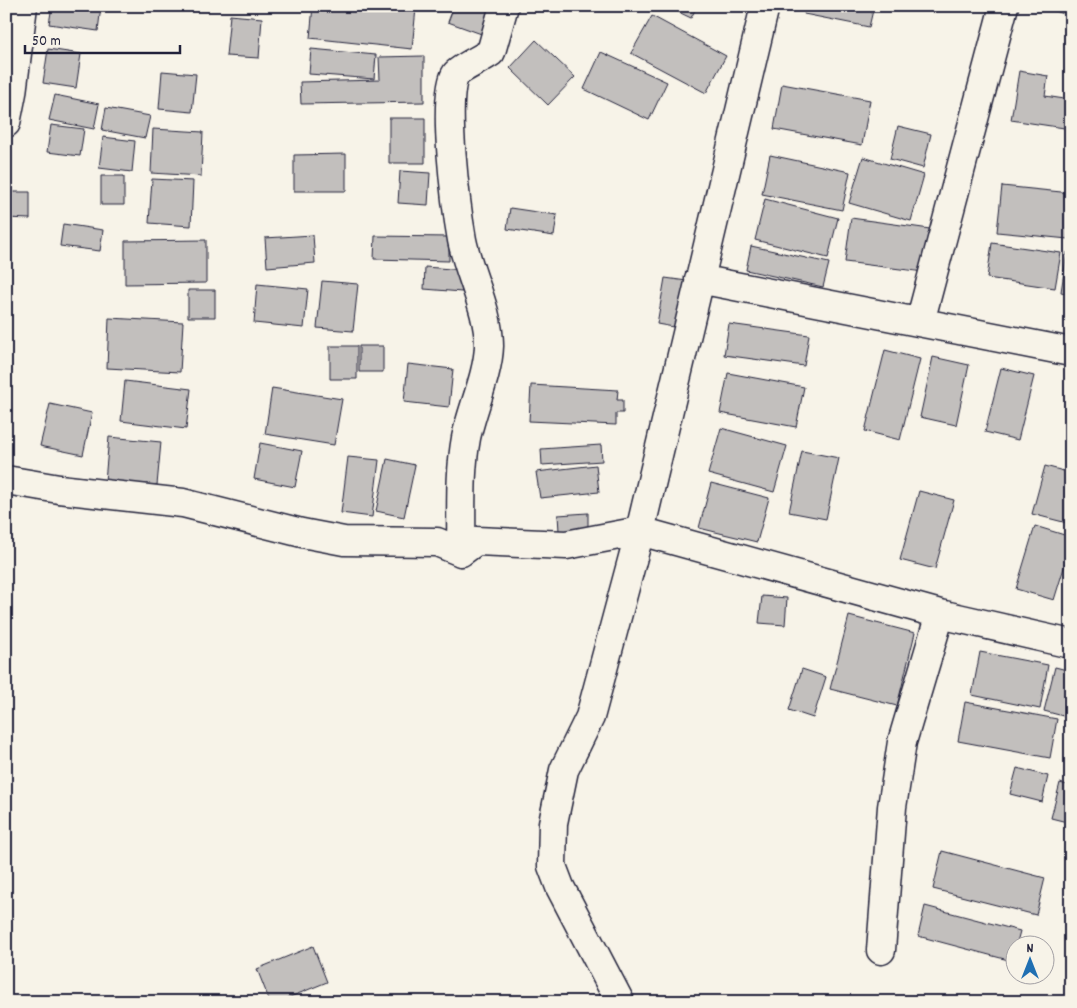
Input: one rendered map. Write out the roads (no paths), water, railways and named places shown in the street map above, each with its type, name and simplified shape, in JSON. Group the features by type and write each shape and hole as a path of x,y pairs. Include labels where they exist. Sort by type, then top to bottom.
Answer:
{"street":[{"path":"6,123 12,93 23,6"},
{"path":"461,552 460,480 466,439 475,399 486,370 489,348 488,327 462,240 452,157 450,90 456,74 491,52 504,6"},
{"path":"620,1002 560,887 552,866 553,823 564,770 590,717 640,531 765,6"},
{"path":"920,322 1004,6"},
{"path":"699,279 1071,352"},
{"path":"6,480 59,489 184,503 302,533 344,541 437,542 461,552"},
{"path":"461,552 476,541 566,544 640,531 940,614 1071,644"},
{"path":"882,950 892,807 902,742 940,614"}]}
